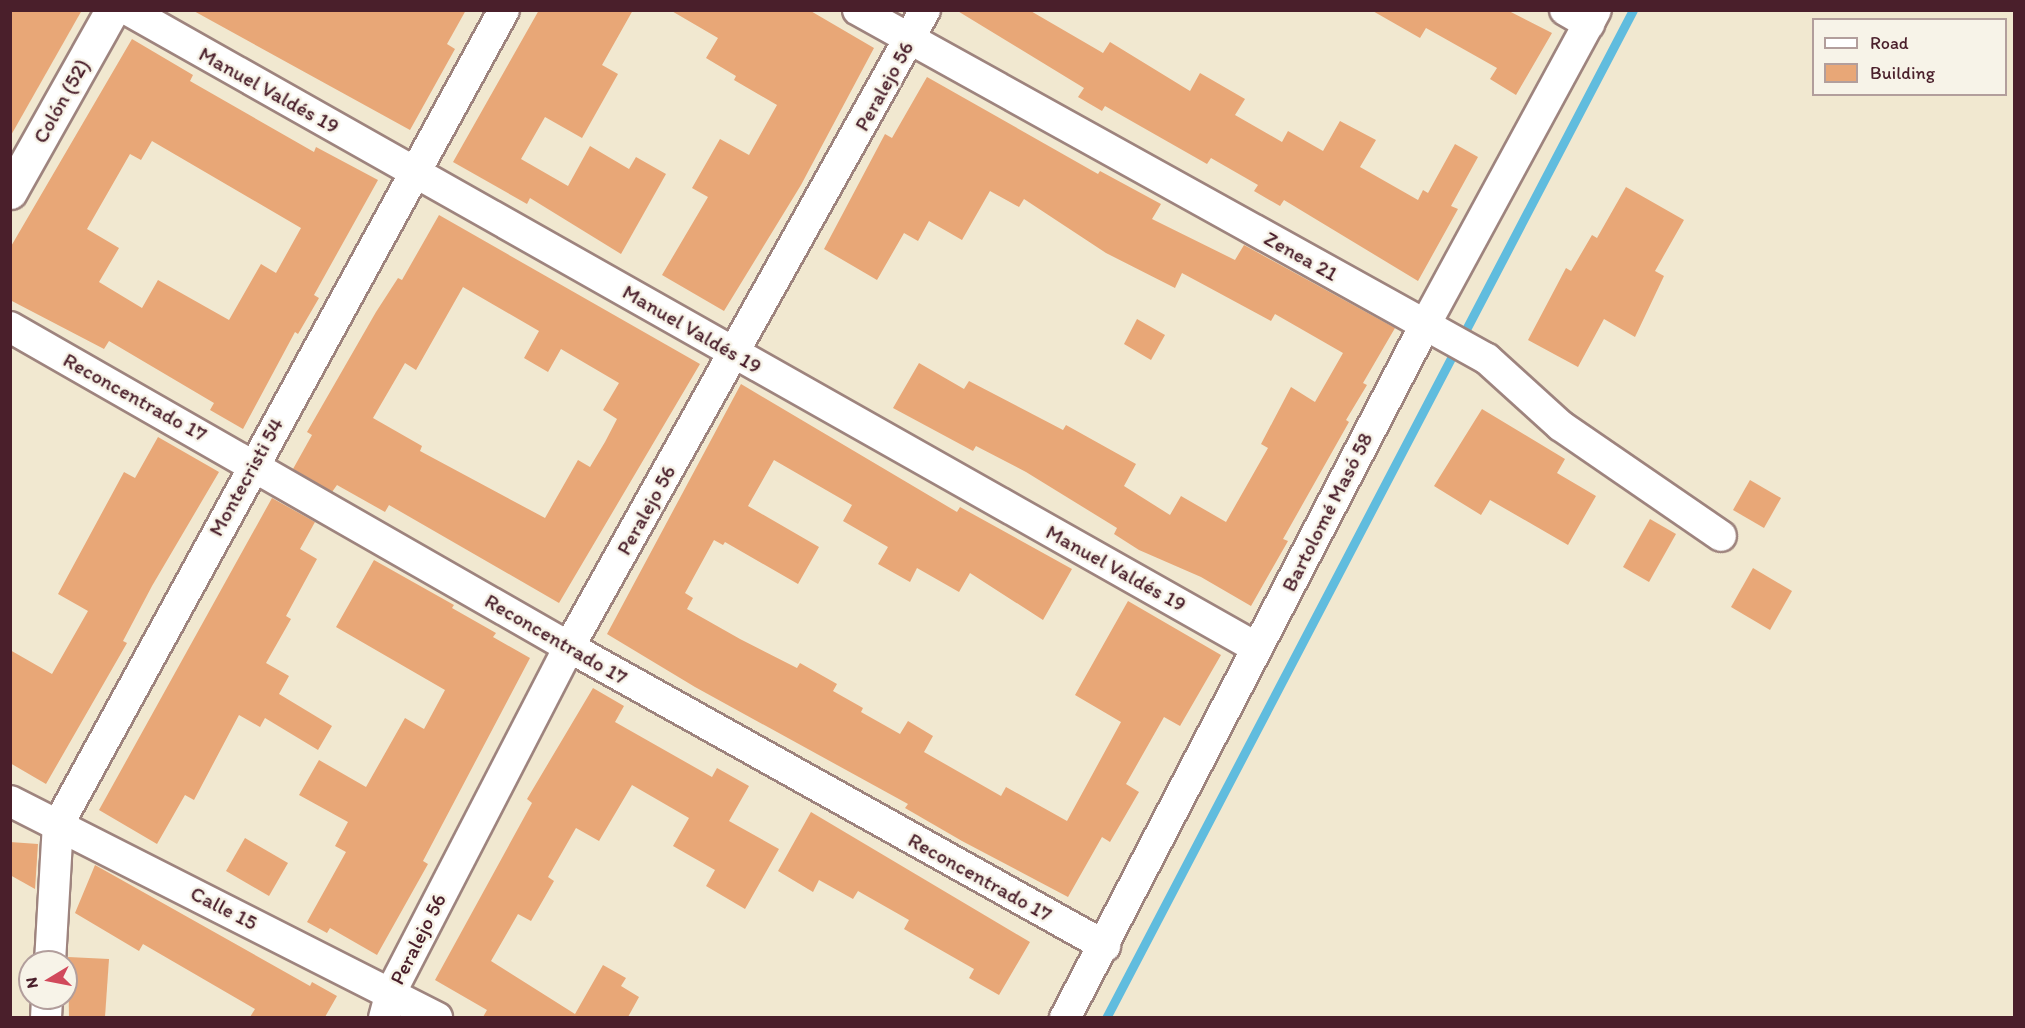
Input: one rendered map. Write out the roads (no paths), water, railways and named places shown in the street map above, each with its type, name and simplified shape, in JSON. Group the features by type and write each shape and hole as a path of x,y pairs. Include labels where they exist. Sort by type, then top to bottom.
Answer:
{"main road":[{"name":"Colón (52)","path":"10,192 112,10"}],"street":[{"name":"Manuel Valdés 19","path":"128,10 1257,648"},
{"name":"Montecristi 54","path":"51,950 58,825 253,463 504,10"},
{"name":"Zenea 21","path":"858,10 1487,359 1561,426 1720,536"},
{"name":"Peralejo 56","path":"388,1005 569,647 925,10"},
{"name":"Bartolomé Masó 58","path":"1065,1017 1105,946 1583,15"},
{"name":"Reconcentrado 17","path":"10,327 253,463 569,647 1105,946"},
{"name":"Calle 15","path":"10,801 388,1005 437,1017"}],"waterway":[{"path":"1106,1018 1633,10"}]}
